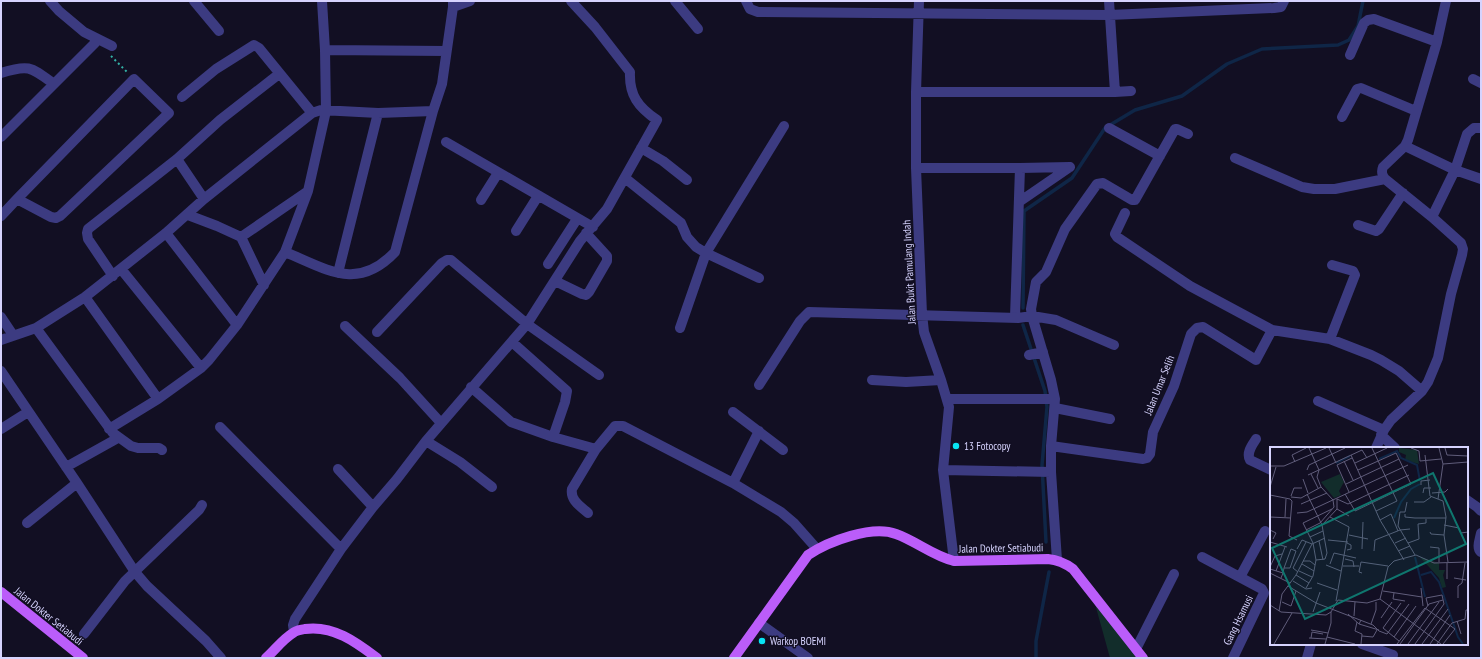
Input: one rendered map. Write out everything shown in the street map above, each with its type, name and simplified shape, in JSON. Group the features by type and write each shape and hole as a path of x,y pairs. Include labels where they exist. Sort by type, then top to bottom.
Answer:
{"main road":[{"name":"Jalan Dokter Setiabudi","path":"734,658 808,555 817,549 862,533 882,531 898,534 943,558 954,561 1057,560 1066,563 1074,569 1143,658"},
{"name":"Jalan Dokter Setiabudi","path":"1,592 83,658"},
{"path":"266,658 294,632 315,628 329,630 354,641 377,658"}],"street":[{"path":"50,1 59,11 84,32 111,50"},
{"path":"194,1 218,31"},
{"path":"109,429 158,399 201,368 237,325 285,252 308,191 326,111 325,50 322,1"},
{"path":"285,252 338,273 364,273 376,268 395,252 433,111 442,84 453,4 470,1"},
{"path":"294,632 295,618 341,549 426,441 471,387 527,324 555,280 590,230 607,209 657,120 647,114 636,102 630,80 630,72 595,28 571,1"},
{"path":"675,1 698,29"},
{"path":"746,1 750,9 758,12 1109,15 1274,8 1281,7 1284,1"},
{"name":"Jalan Bukit Pamulang Indah","path":"919,1 916,92 916,168 922,314 924,332 949,407 943,470 954,561"},
{"path":"1109,1 1115,92"},
{"path":"1376,447 1383,433 1395,416 1422,391 1428,382 1438,358 1451,294 1463,249 1461,243 1432,216 1403,194 1382,174 1383,167 1405,146 1437,42 1446,1"},
{"path":"1350,55 1364,23 1368,20 1374,19 1437,42"},
{"path":"1,137 95,43"},
{"path":"182,97 216,69 254,45 312,113"},
{"path":"325,50 446,51"},
{"path":"1,73 18,68 31,69 35,70 54,84"},
{"path":"201,368 88,239 88,229 177,159 220,120 278,74"},
{"path":"1,216 17,199 134,79 169,113 60,216 56,218 51,217 17,199"},
{"path":"1342,117 1357,89 1361,88 1416,111"},
{"path":"916,92 1131,91"},
{"path":"1,340 36,328 85,297 166,233 188,215 204,199 312,113 321,110 378,113 433,111"},
{"path":"338,273 378,113"},
{"path":"680,328 706,254 784,126"},
{"path":"1108,128 1160,156"},
{"path":"1432,216 1455,170 1467,134 1474,128 1481,128"},
{"path":"1057,560 1045,472 1051,446 1053,402 1051,380 1036,353 1031,309 1036,282 1046,272 1065,229 1097,184 1103,183 1132,200 1135,200 1175,129 1188,134"},
{"path":"446,142 577,219 590,230 607,256 607,261 589,292 586,295 582,294 555,280"},
{"path":"1405,146 1455,170 1481,179"},
{"path":"641,148 663,161 687,180"},
{"path":"1234,158 1302,187 1314,189 1336,189 1385,178"},
{"path":"177,159 204,199"},
{"path":"916,168 1070,167 1019,202"},
{"path":"1015,317 1020,168"},
{"path":"481,200 498,173"},
{"path":"625,178 681,223 690,241 696,247 706,254 759,278"},
{"path":"241,237 308,191"},
{"path":"1358,225 1376,231 1379,230 1403,194"},
{"path":"516,231 538,196"},
{"path":"1125,213 1115,234 1117,237 1190,286 1272,330 1330,339 1382,360 1399,371 1422,391"},
{"path":"188,215 241,237 264,285"},
{"path":"548,264 577,219"},
{"path":"166,233 237,325"},
{"path":"378,332 442,263 447,260 452,260 527,324 599,375"},
{"path":"1330,339 1355,274 1350,269 1332,264"},
{"path":"85,297 158,399"},
{"path":"759,385 800,321 809,312 1015,317 1032,316 1056,320 1114,345"},
{"path":"1,316 13,335"},
{"path":"345,326 400,378 441,423"},
{"name":"Jalan Umar Selih","path":"1051,446 1143,459 1147,458 1150,454 1153,432 1174,386 1191,334 1197,328 1203,327 1256,360 1272,330"},
{"path":"36,328 109,429 118,438 131,446 138,448 159,448 162,450"},
{"path":"512,342 567,391 566,402 553,437"},
{"path":"1,371 135,572 147,586 206,641 221,658"},
{"path":"872,380 906,382 941,380"},
{"path":"471,387 511,422 553,437 596,449"},
{"path":"947,398 1036,400 1053,402 1110,419"},
{"path":"1318,401 1383,433 1394,447"},
{"path":"1,429 28,412"},
{"path":"733,412 783,450"},
{"path":"588,513 573,499 571,494 572,489 596,449 615,426 623,426 733,483 787,516 817,549"},
{"path":"220,427 341,549"},
{"path":"733,483 759,431"},
{"path":"66,467 118,438"},
{"path":"1256,439 1248,457 1250,460 1270,470"},
{"path":"426,441 460,462 492,487"},
{"path":"338,469 373,508"},
{"path":"943,470 1045,472"},
{"path":"27,523 77,483"},
{"path":"1468,501 1481,511"},
{"path":"84,634 125,581 199,510 202,505"},
{"path":"1240,577 1265,531"},
{"path":"1481,533 1478,546 1481,552"},
{"name":"Gang Hsamusi","path":"1202,557 1262,589 1264,593 1233,658"},
{"path":"1136,650 1174,574"},
{"path":"759,623 808,658"},
{"path":"1307,658 1311,645"},
{"path":"1365,645 1393,655"}],"path":[{"path":"111,50 134,79"}],"green space":[{"path":"1092,593 1141,658 1110,658"}],"waterway":[{"path":"1023,308 1024,211 1072,178 1105,128 1135,110 1182,96 1227,64 1262,49 1338,45 1349,40 1358,26 1363,1"},
{"path":"1023,325 1045,391 1047,407 1042,465 1046,542"},
{"path":"1036,658 1036,641 1049,572"}],"place":[{"name":"13 Fotocopy","path":"956,446"},
{"name":"Warkop BOEMI","path":"762,641"}]}
